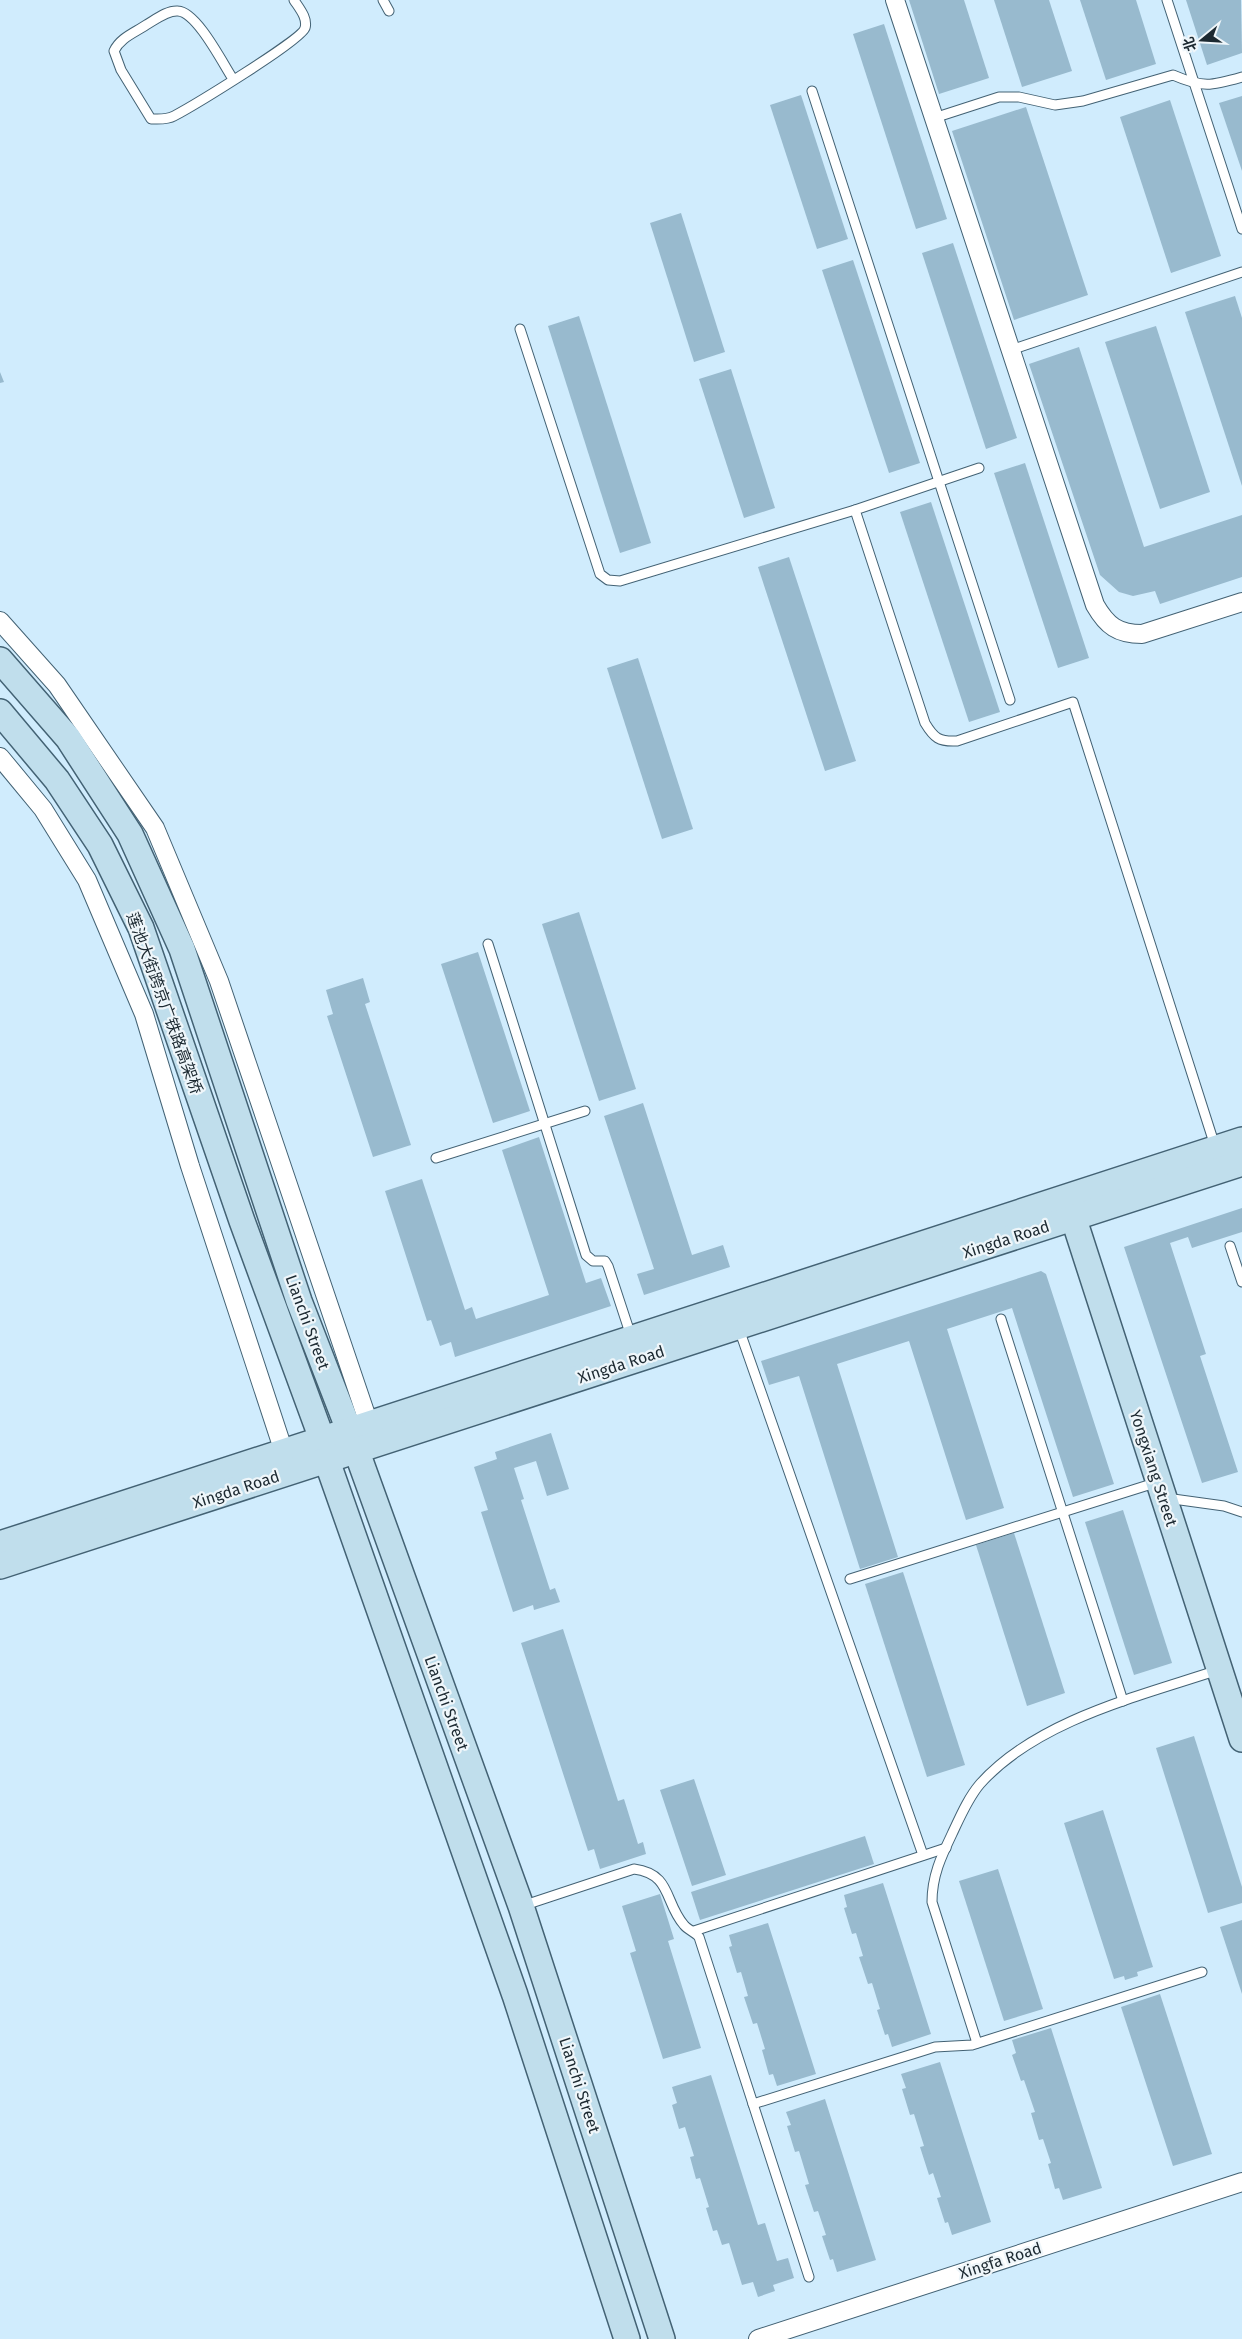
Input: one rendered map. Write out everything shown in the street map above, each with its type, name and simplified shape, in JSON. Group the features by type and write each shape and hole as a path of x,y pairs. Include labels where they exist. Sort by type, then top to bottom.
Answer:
{"main road":[{"name":"Lianchi Street","path":"0,660 68,738 130,834 182,949 300,1301 358,1435 521,1906 662,2339"},
{"name":"莲池大街跨京广铁路高架桥","path":"0,712 57,780 100,845 141,928 238,1209"},
{"name":"Xingda Road","path":"358,1435 738,1326 1070,1208 1242,1140"},
{"name":"Xingda Road","path":"0,1566 324,1450 358,1435 632,1339 1070,1208 1242,1163"},
{"name":"Yongxiang Street","path":"1070,1208 1242,1739"},
{"name":"Lianchi Street","path":"238,1209 515,1995 627,2339"},
{"name":"Xingda Road","path":"0,1544 284,1452 324,1450"}],"street":[{"path":"895,0 1095,605 1102,618 1114,630 1130,634 1142,634 1242,602"},
{"path":"0,621 57,685 155,828 219,981 358,1435"},
{"path":"0,756 43,809 88,880 144,1014 190,1166 284,1452"},
{"name":"Xingfa Road","path":"758,2339 1242,2182"}],"lane":[{"path":"233,79 198,26 188,16 178,11 160,16 118,42 114,51 121,70 151,119 173,117 295,40 305,29 306,20 294,0"},
{"path":"383,0 389,11"},
{"path":"1166,0 1242,229"},
{"path":"934,118 999,96 1019,97 1055,105 1083,101 1173,75 1194,84 1212,85 1242,77"},
{"path":"812,91 1010,700"},
{"path":"1011,350 1242,272"},
{"path":"520,329 600,574 608,580 620,581 855,510 980,468"},
{"path":"855,510 925,723 934,738 944,742 957,741 1073,702 1216,1149"},
{"path":"488,944 586,1255 593,1262 605,1261 608,1266 632,1339"},
{"path":"436,1158 585,1111"},
{"path":"1230,1246 1242,1282"},
{"path":"1001,1319 1123,1701"},
{"path":"738,1326 923,1855"},
{"path":"850,1579 1062,1512 1161,1490 1242,1512"},
{"path":"977,2043 932,1902 932,1884 936,1869 962,1811 979,1785 1001,1764 1077,1718 1220,1670"},
{"path":"694,1931 946,1848"},
{"path":"521,1906 634,1869 646,1871 659,1879 684,1926 694,1931 699,1937 809,2277"},
{"path":"753,2104 934,2047 977,2043 1202,1972"}],"building":[{"path":"909,0 964,0 989,78 939,94"},
{"path":"994,0 1049,0 1072,71 1022,87"},
{"path":"1080,0 1136,0 1156,64 1106,80"},
{"path":"1186,0 1241,0 1242,53 1207,65"},
{"path":"884,24 947,219 916,229 853,34"},
{"path":"801,95 848,239 817,249 770,105"},
{"path":"1242,96 1242,171 1219,103"},
{"path":"1170,100 1221,256 1171,273 1120,117"},
{"path":"1026,107 1088,295 1014,320 952,131"},
{"path":"681,213 725,352 694,362 650,223"},
{"path":"953,243 1017,438 986,449 922,253"},
{"path":"853,260 920,463 889,473 822,270"},
{"path":"1235,296 1242,318 1242,486 1185,312"},
{"path":"579,316 651,543 620,553 548,326"},
{"path":"1156,326 1210,492 1160,509 1105,342"},
{"path":"1079,347 1144,547 1242,515 1242,577 1160,604 1155,591 1133,596 1119,592 1100,575 1029,364"},
{"path":"731,369 775,508 744,518 699,379"},
{"path":"0,372 4,382 0,383"},
{"path":"1025,463 1089,658 1058,668 994,473"},
{"path":"931,502 1000,712 969,722 900,512"},
{"path":"789,557 856,761 825,771 758,567"},
{"path":"638,658 693,829 662,839 607,668"},
{"path":"579,912 636,1089 599,1101 542,924"},
{"path":"478,952 530,1111 493,1123 441,964"},
{"path":"363,978 370,1002 365,1004 411,1145 373,1157 327,1016 333,1014 326,990"},
{"path":"643,1103 692,1255 723,1245 730,1267 644,1295 637,1274 654,1269 604,1116"},
{"path":"539,1137 586,1283 601,1278 611,1306 455,1357 451,1342 440,1346 431,1320 427,1321 385,1191 422,1179 465,1310 472,1307 476,1319 549,1295 502,1150"},
{"path":"1242,1208 1242,1232 1192,1248 1188,1237 1170,1243 1206,1354 1200,1356 1238,1472 1202,1483 1124,1247"},
{"path":"1041,1271 1046,1274 1114,1484 1073,1497 1012,1308 947,1329 1004,1508 966,1520 909,1341 837,1364 898,1557 860,1569 799,1376 769,1385 761,1361"},
{"path":"551,1433 569,1489 547,1496 536,1461 514,1468 524,1499 521,1500 550,1590 555,1588 560,1602 534,1610 533,1605 513,1612 481,1512 488,1510 474,1467 497,1459 495,1452"},
{"path":"1123,1510 1172,1663 1134,1675 1085,1522"},
{"path":"1014,1533 1065,1693 1027,1706 976,1545"},
{"path":"903,1572 965,1765 927,1777 865,1584"},
{"path":"563,1629 618,1801 624,1799 638,1844 643,1842 646,1854 600,1869 594,1849 588,1851 521,1643"},
{"path":"1194,1736 1242,1887 1242,1903 1208,1913 1156,1748"},
{"path":"694,1779 726,1875 692,1886 660,1790"},
{"path":"1103,1810 1153,1967 1137,1972 1138,1976 1125,1980 1124,1976 1114,1979 1064,1823"},
{"path":"865,1836 874,1864 700,1920 691,1892"},
{"path":"998,1869 1043,2009 1004,2021 959,1881"},
{"path":"883,1883 931,2034 892,2047 888,2034 885,2035 877,2010 880,2009 872,1983 868,1984 859,1957 863,1956 856,1933 852,1934 844,1908 847,1907 844,1895"},
{"path":"660,1894 674,1939 668,1941 701,2048 663,2059 630,1953 636,1951 622,1906"},
{"path":"1242,1920 1242,1994 1220,1927"},
{"path":"768,1923 816,2074 777,2086 773,2074 769,2075 762,2050 765,2049 757,2023 753,2024 744,1997 748,1996 741,1972 737,1973 729,1947 732,1946 729,1935"},
{"path":"1160,1994 1212,2154 1173,2166 1121,2007"},
{"path":"1051,2028 1102,2188 1063,2200 1059,2188 1055,2189 1048,2164 1051,2163 1043,2139 1039,2140 1031,2113 1035,2112 1024,2080 1021,2081 1012,2055 1016,2053 1012,2040"},
{"path":"940,2062 991,2222 952,2235 948,2222 945,2223 937,2198 941,2197 933,2173 929,2175 920,2147 924,2146 914,2114 910,2115 902,2089 906,2088 901,2074"},
{"path":"711,2075 758,2225 765,2223 777,2261 788,2258 794,2278 773,2285 775,2291 758,2297 753,2282 742,2285 729,2243 722,2245 717,2230 713,2231 706,2208 709,2207 700,2178 696,2179 690,2157 694,2156 685,2127 679,2129 672,2105 677,2103 672,2087"},
{"path":"825,2099 876,2260 837,2272 833,2259 830,2260 822,2236 826,2235 818,2211 814,2212 805,2185 809,2184 799,2151 795,2152 787,2126 791,2125 786,2112"}]}
